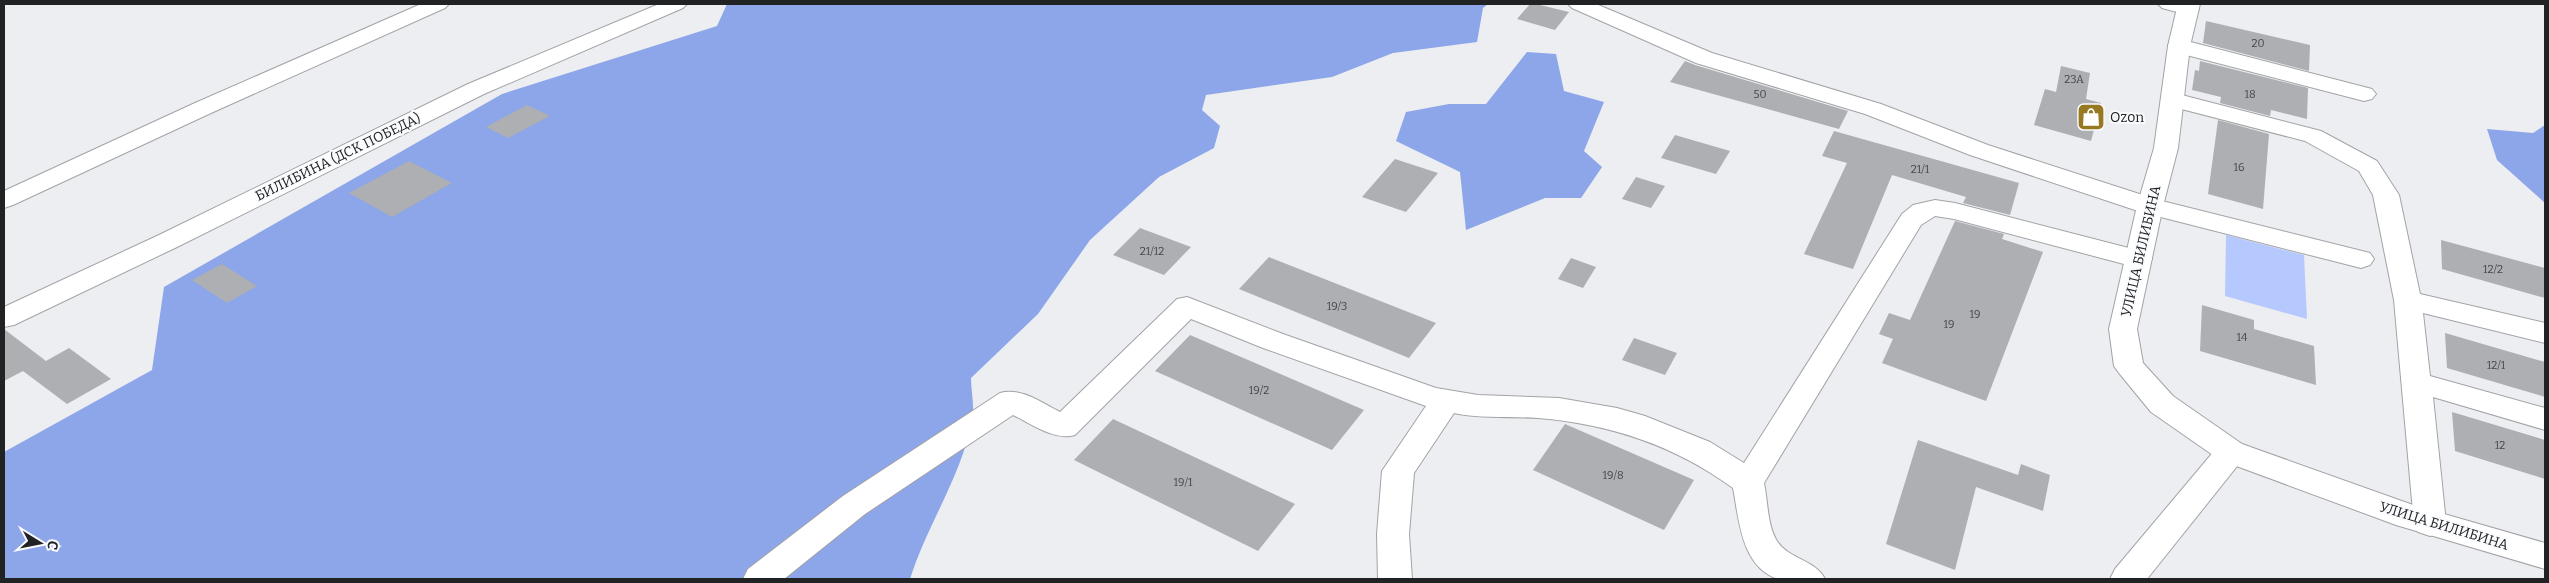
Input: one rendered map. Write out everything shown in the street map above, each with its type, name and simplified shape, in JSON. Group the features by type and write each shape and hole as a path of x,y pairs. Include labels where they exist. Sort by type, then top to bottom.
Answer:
{"street":[{"path":"4,200 203,108 438,4"},
{"name":"БИЛИБИНА (ДСК ПОБЕДА)","path":"4,318 168,241 476,89 676,4"},
{"path":"1579,4 1704,58 1873,109 1979,150 2150,206 2361,259"},
{"name":"УЛИЦА БИЛИБИНА","path":"2182,5 2174,100 2166,148 2150,206 2123,329 2129,366 2162,404 2231,452 2430,523 2545,556"},
{"path":"2179,46 2364,94"},
{"path":"2174,100 2313,136 2368,166 2386,195 2408,300 2430,523"},
{"path":"1748,482 1769,452 1911,220 1922,211 1935,208 1955,211 2139,259"},
{"path":"2408,300 2545,333"},
{"path":"760,579 854,505 1011,401 1064,427 1187,306 1240,331 1446,401 1484,407 1530,407 1590,414 1642,425 1722,461 1748,482 1754,518 1763,549 1794,573 1808,579"},
{"path":"2416,382 2545,419"},
{"path":"1395,579 1392,534 1398,471 1446,401"},
{"path":"2128,579 2231,452"}],"shaded area":[{"path":"727,4 1488,4 1483,8 1477,42 1393,53 1332,77 1206,95 1202,110 1220,126 1214,148 1159,177 1090,240 1038,314 971,378 973,416 967,442 952,481 925,539 910,579 4,579 4,452 152,370 164,287 502,94 717,26"},
{"path":"1527,52 1556,54 1564,91 1604,102 1584,151 1602,167 1581,198 1545,198 1466,230 1460,172 1396,141 1406,112 1449,104 1486,104"},
{"path":"2545,125 2545,203 2497,160 2487,129 2533,133"},
{"path":"2226,235 2304,255 2307,319 2225,296"}],"building":[{"path":"1530,4 1569,12 1555,30 1517,19"},
{"path":"2206,21 2310,45 2309,71 2203,43"},
{"path":"1685,61 1848,111 1839,129 1670,82"},
{"path":"2200,61 2308,88 2307,119 2271,110 2270,116 2220,103 2221,97 2192,90 2195,70 2199,71"},
{"path":"2061,66 2090,73 2086,99 2101,103 2091,141 2034,125 2045,89 2056,92"},
{"path":"527,105 550,116 508,138 486,127"},
{"path":"2218,120 2269,134 2263,209 2208,194"},
{"path":"1834,131 2019,183 2010,215 1963,203 1966,197 1892,175 1853,269 1804,254 1847,163 1822,156"},
{"path":"1675,135 1730,151 1716,174 1661,158"},
{"path":"1395,159 1438,173 1406,212 1362,197"},
{"path":"409,161 452,183 392,217 349,193"},
{"path":"1636,177 1665,186 1651,208 1622,199"},
{"path":"1955,221 2004,234 2002,239 2043,252 1986,401 1882,363 1893,339 1879,334 1889,313 1910,320"},
{"path":"1140,228 1191,247 1164,275 1113,255"},
{"path":"2441,240 2545,268 2545,298 2442,269"},
{"path":"1269,257 1436,323 1409,358 1239,289"},
{"path":"1571,258 1596,267 1583,288 1558,279"},
{"path":"222,264 257,286 227,303 192,280"},
{"path":"2202,305 2254,320 2254,329 2314,346 2316,385 2200,351"},
{"path":"4,329 46,361 69,348 111,379 67,404 23,371 4,381"},
{"path":"2445,333 2545,362 2545,397 2447,368"},
{"path":"1190,335 1364,410 1332,450 1155,371"},
{"path":"1634,338 1677,353 1665,375 1622,360"},
{"path":"2452,412 2545,440 2545,479 2455,451"},
{"path":"1113,419 1295,504 1258,551 1074,460"},
{"path":"1565,424 1694,480 1664,530 1533,470"},
{"path":"1918,440 2018,475 2021,464 2050,475 2043,511 1976,487 1955,570 1886,544"}],"place":[{"name":"Ozon","path":"2091,117"}]}
